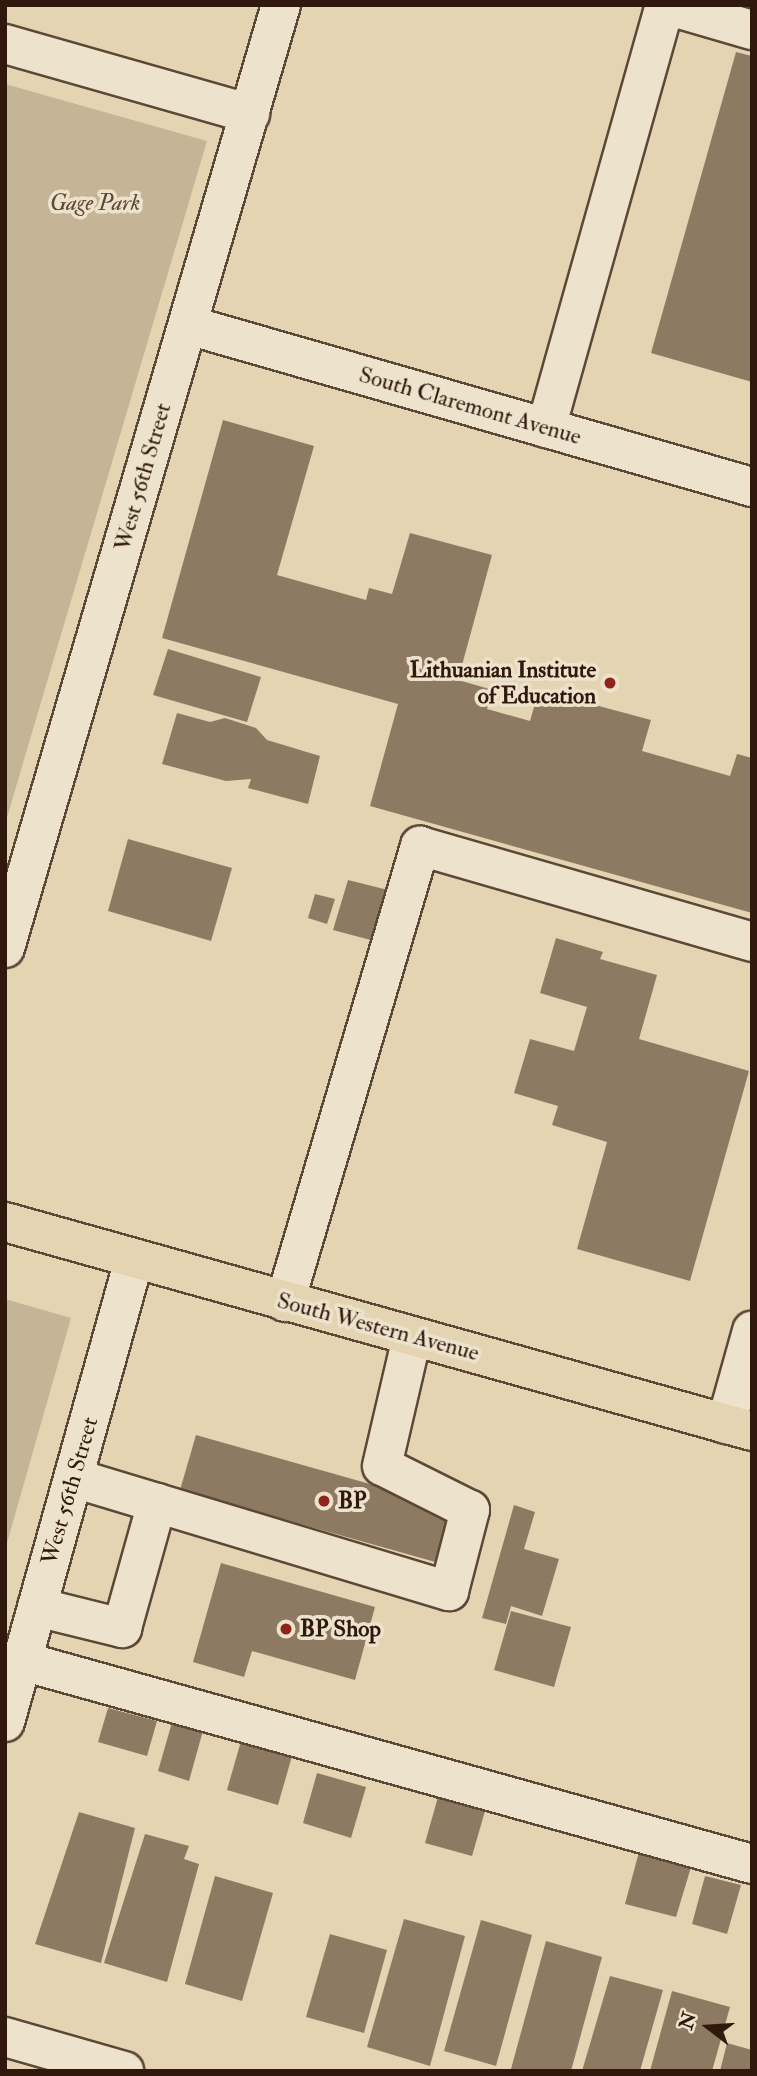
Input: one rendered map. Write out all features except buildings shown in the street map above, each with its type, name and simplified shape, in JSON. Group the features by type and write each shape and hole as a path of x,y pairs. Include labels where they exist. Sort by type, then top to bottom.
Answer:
{"main road":[{"name":"South Western Avenue","path":"5,1222 739,1427"}],"street":[{"name":"West 56th Street","path":"5,948 281,5"},
{"path":"546,428 666,5 752,30"},
{"path":"5,44 250,114"},
{"name":"South Claremont Avenue","path":"188,325 752,487"},
{"path":"285,1301 420,846 752,942"},
{"name":"West 56th Street","path":"5,1722 134,1260"},
{"path":"739,1427 752,1331"},
{"path":"74,1478 449,1591 470,1510 382,1466 412,1336"},
{"path":"37,1607 122,1628 157,1503"},
{"path":"23,1661 752,1864"},
{"path":"5,2037 124,2071"}],"green space":[{"name":"Gage Park","path":"5,84 207,141 5,824"},
{"path":"5,1299 71,1318 5,1550"}],"place":[{"name":"Lithuanian Institute of Education","path":"610,683"},
{"name":"BP","path":"324,1501"},
{"name":"BP Shop","path":"286,1629"}]}
